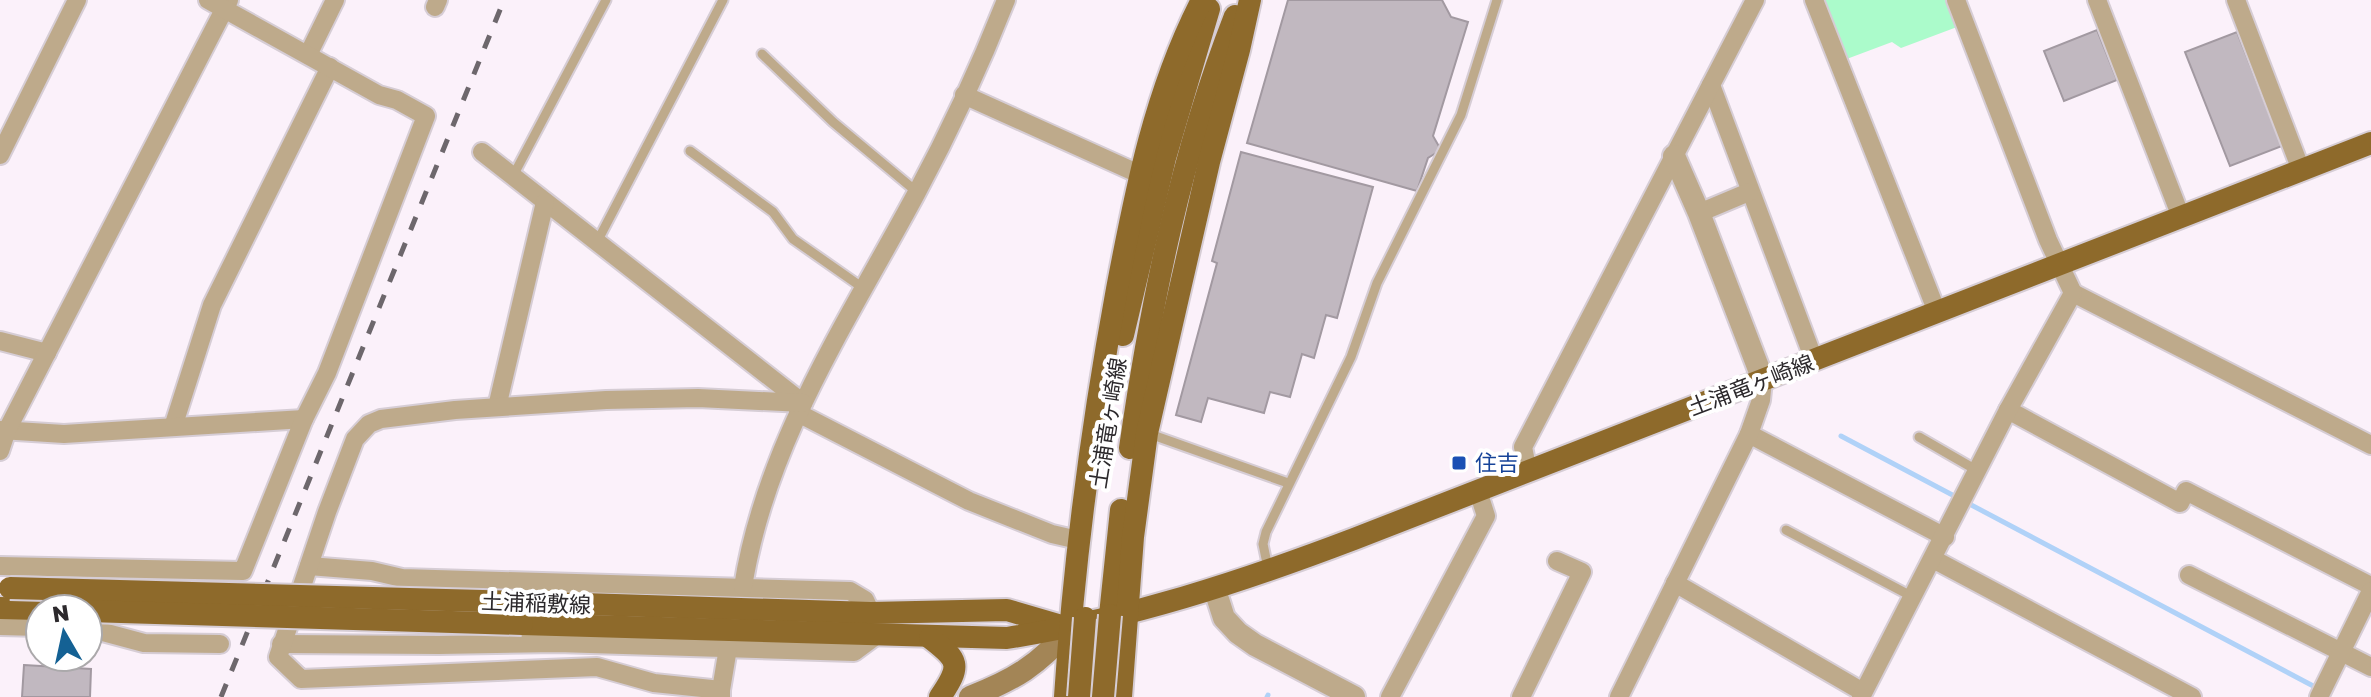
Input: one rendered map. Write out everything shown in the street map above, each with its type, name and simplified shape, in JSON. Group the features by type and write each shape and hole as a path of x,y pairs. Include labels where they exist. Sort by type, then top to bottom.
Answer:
{"main road":[{"path":"1079,697 1078,540 1090,443 1139,174 1176,53 1202,0"},
{"name":"土浦竜ヶ崎線","path":"1212,0 1176,159 1146,340 1115,551 1118,615 1215,590 1269,571 2371,143"},
{"name":"土浦竜ヶ崎線","path":"1077,623 1122,340 1176,159 1242,0"},
{"path":"1103,697 1133,537 1147,433 1250,0"},
{"path":"4,604 24,607"},
{"name":"土浦稲敷線","path":"4,604 521,613 874,624 1007,610 1077,623"},
{"name":"土浦稲敷線","path":"104,611 521,613"},
{"path":"1118,615 1121,697"},
{"name":"土浦稲敷線","path":"874,624 930,638 1007,638 1118,615"},
{"path":"970,697 1016,678 1049,653 1077,623"},
{"path":"1065,697 1077,623"},
{"path":"930,638 951,654 955,667 951,681 940,697"}],"street":[{"path":"0,155 77,0"},
{"path":"308,55 335,0"},
{"path":"743,587 765,496 801,408 917,192 1006,0"},
{"path":"1528,472 1523,447 1755,0"},
{"path":"1814,0 1937,312"},
{"path":"1956,0 2048,240 2073,293 2371,445"},
{"path":"2097,0 2181,217"},
{"path":"2236,0 2301,170"},
{"path":"0,451 4,430 47,353 221,3 379,95 397,100 426,116 327,373 304,419 243,571 0,566"},
{"path":"173,427 212,305 330,67"},
{"path":"1711,85 1814,360"},
{"path":"964,95 1139,174"},
{"path":"482,152 801,408 969,501 1052,534 1078,540"},
{"path":"1619,697 1749,434 1761,400 1763,380 1674,156"},
{"path":"1699,213 1749,192"},
{"path":"497,407 545,202"},
{"path":"1675,583 1862,695 2008,410 2073,293"},
{"path":"0,341 47,353"},
{"path":"728,648 721,693 654,683 597,667 301,679 278,657 355,439 369,424 381,419 425,413 606,400 698,398 801,408"},
{"path":"2008,410 2180,503 2186,491 2371,588 2319,697"},
{"path":"4,430 64,434 304,419"},
{"path":"1749,434 1945,537"},
{"path":"1390,697 1486,516 1478,491"},
{"path":"1933,559 2192,697"},
{"path":"1521,697 1582,572 1557,561"},
{"path":"281,644 557,643 854,652 874,624 865,600 850,591 402,578 372,571 309,566"},
{"path":"2189,575 2371,667"},
{"path":"1215,590 1224,618 1238,633 1354,697"},
{"path":"4,604 24,617"},
{"path":"104,632 144,643 220,644"},
{"path":"557,643 557,668"},
{"path":"588,667 589,644"},
{"path":"293,697 301,679"}],"lane":[{"path":"513,176 606,0"},
{"path":"597,242 723,0"},
{"path":"1269,571 1264,537 1351,357 1377,283 1461,115 1497,0"},
{"path":"762,54 833,122 917,192"},
{"path":"690,151 773,212 793,239 863,288"},
{"path":"1147,433 1288,483"},
{"path":"1919,437 1978,471"},
{"path":"1786,530 1913,597"}],"green space":[{"path":"1819,0 1947,0 1957,27 1901,48 1892,42 1844,60"}],"building":[{"path":"1288,0 1442,0 1451,17 1468,22 1433,136 1441,150 1428,158 1417,191 1247,143"},
{"path":"2097,30 2117,80 2064,101 2044,51"},
{"path":"2237,32 2282,146 2230,166 2185,52"},
{"path":"1241,152 1373,187 1337,318 1326,315 1314,358 1302,354 1290,397 1270,392 1264,413 1208,398 1201,422 1176,415 1217,263 1212,261"},
{"path":"24,665 24,673 91,673 90,697 22,697"}],"waterway":[{"path":"1841,436 2317,688"}],"railway":[{"path":"221,697 504,0"}],"place":[{"name":"住吉","path":"1459,463"}]}
